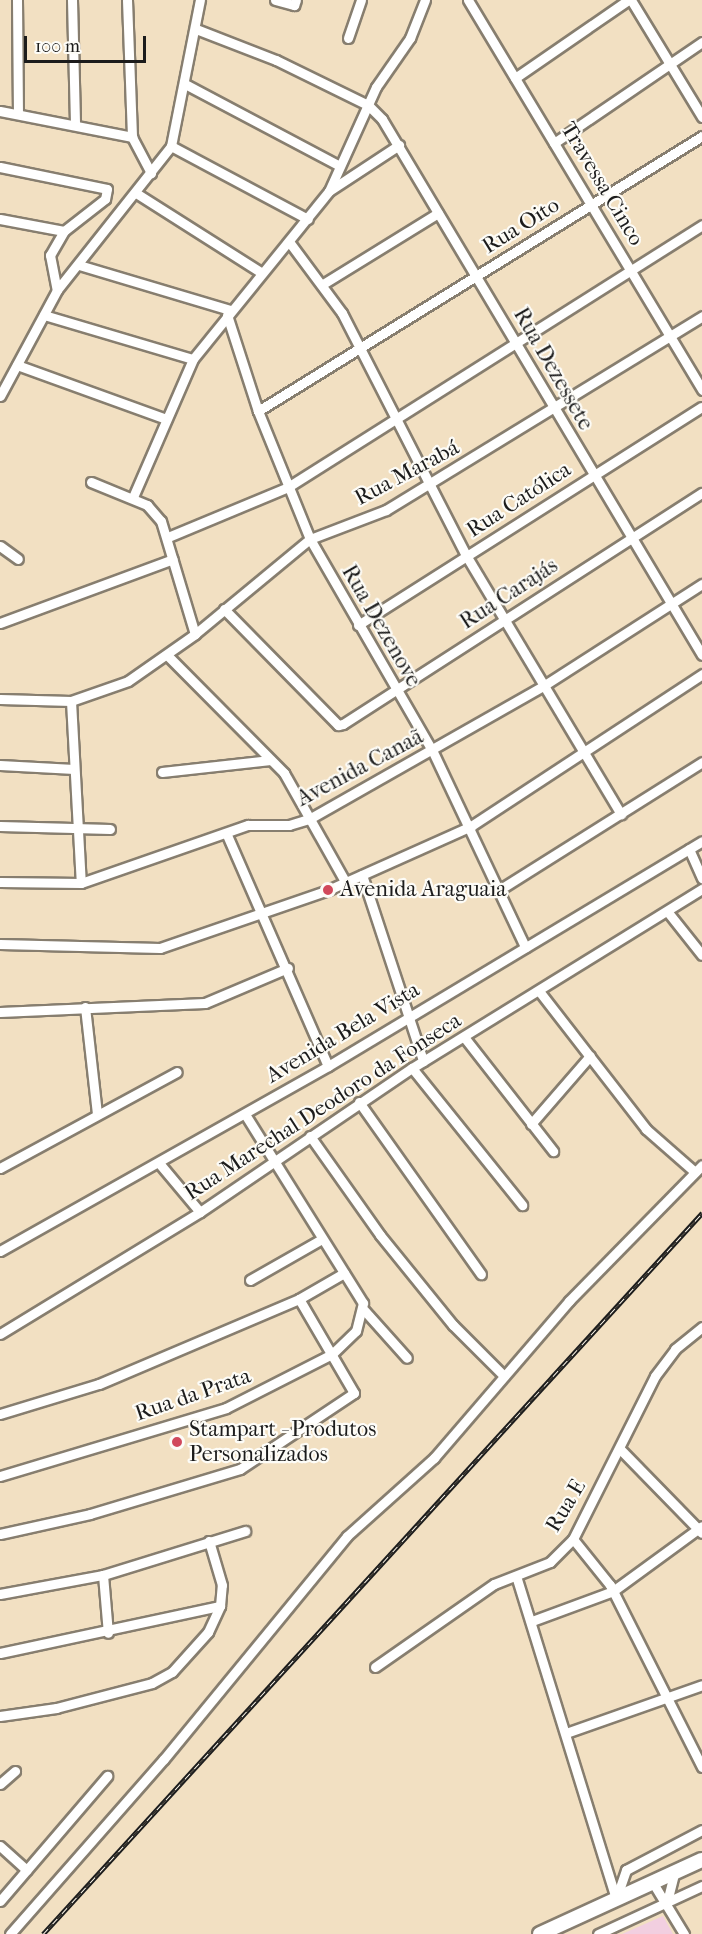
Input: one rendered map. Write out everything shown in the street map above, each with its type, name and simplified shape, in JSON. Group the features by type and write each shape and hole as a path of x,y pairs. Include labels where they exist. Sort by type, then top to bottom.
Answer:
{"highway":[{"path":"540,1934 702,1860"}],"street":[{"path":"16,0 18,114"},
{"path":"72,0 75,124"},
{"path":"127,0 132,137 151,173"},
{"path":"0,396 57,290 171,146 200,0"},
{"path":"274,0 294,5 296,0"},
{"path":"348,38 361,0"},
{"path":"133,497 193,359 229,312 290,243 328,191 368,105 410,38 425,0"},
{"name":"Travessa Cinco","path":"468,0 702,390"},
{"path":"515,78 630,0 670,61 702,117"},
{"path":"196,29 368,105"},
{"path":"554,143 670,61 702,42"},
{"path":"185,84 340,166"},
{"name":"Rua Dezessete","path":"368,105 399,145 630,540 702,655"},
{"path":"0,111 132,137"},
{"name":"Rua Oito","path":"258,411 360,350 702,136"},
{"path":"328,191 399,145"},
{"path":"171,146 308,219"},
{"path":"0,167 106,188 108,194 99,206 64,231 49,260 57,290"},
{"path":"136,193 262,273"},
{"path":"323,284 438,213"},
{"path":"0,219 64,231"},
{"path":"168,537 288,487 514,341 702,225"},
{"path":"290,243 323,284 396,417 466,557 621,814"},
{"path":"79,265 229,312"},
{"name":"Rua Dezenove","path":"229,312 258,411 310,539 395,690 433,752 471,826 525,947"},
{"path":"44,315 193,359"},
{"name":"Rua Marabá","path":"0,699 71,701 113,688 168,656 310,539 372,517 504,442 552,405 702,316"},
{"path":"17,365 166,419"},
{"name":"Rua Católica","path":"358,625 702,407"},
{"path":"91,482 133,497 155,513 168,537 195,634"},
{"name":"Rua Carajás","path":"224,609 338,726 702,493"},
{"path":"0,546 18,559"},
{"path":"0,623 173,559"},
{"name":"Avenida Canaã","path":"0,882 81,883 258,823 289,825 309,819 433,752 543,686 702,584"},
{"path":"168,656 294,787 309,819 346,883"},
{"path":"0,944 151,949 263,913 346,883 471,826 583,750 702,674"},
{"path":"71,701 81,883"},
{"path":"162,772 270,760"},
{"path":"500,890 702,762"},
{"path":"0,765 74,768"},
{"path":"0,826 76,824 110,829"},
{"path":"227,834 288,968 328,1066"},
{"name":"Avenida Bela Vista","path":"0,1251 328,1066 702,841"},
{"path":"689,849 702,878"},
{"path":"362,875 423,1061"},
{"name":"Rua Marechal Deodoro da Fonseca","path":"0,1334 200,1212 359,1102 423,1061 702,889"},
{"path":"667,911 702,955"},
{"path":"0,1012 206,1004 288,968"},
{"path":"10,1934 164,1759 314,1573 393,1490 434,1458 619,1246 699,1169 646,1129 539,991"},
{"path":"85,1007 98,1114"},
{"path":"464,1037 553,1151"},
{"path":"531,1124 590,1056"},
{"path":"412,1068 522,1205"},
{"path":"0,1168 177,1072"},
{"path":"359,1102 481,1274"},
{"path":"245,1114 364,1306 407,1358"},
{"path":"310,1136 387,1244 453,1325 504,1376"},
{"path":"159,1163 200,1212"},
{"path":"250,1280 322,1239"},
{"path":"0,1414 99,1384 299,1299 344,1273"},
{"path":"0,1534 90,1514 240,1469 354,1393 299,1299"},
{"name":"Rua da Prata","path":"0,1476 226,1408 332,1354 356,1331 364,1306"},
{"name":"Rua E","path":"375,1666 494,1584 517,1579 550,1562 573,1539 664,1361 702,1327"},
{"path":"532,1622 613,1591 701,1529 620,1449"},
{"path":"0,1594 103,1575 245,1531"},
{"path":"573,1539 613,1591 702,1767"},
{"path":"0,1716 152,1683 184,1661 220,1606 222,1585 209,1541"},
{"path":"103,1575 108,1633"},
{"path":"517,1579 566,1733 607,1877 616,1899"},
{"path":"0,1653 108,1633 220,1606"},
{"path":"566,1733 669,1700 702,1684"},
{"path":"0,1784 15,1771"},
{"path":"0,1901 107,1776"},
{"path":"607,1877 626,1870 702,1830"},
{"path":"0,1846 27,1869"},
{"path":"616,1899 626,1870"},
{"path":"667,1902 674,1873"},
{"path":"653,1882 684,1934"},
{"path":"598,1934 702,1886"}],"shaded area":[{"path":"663,1916 673,1934 622,1934"}],"railway":[{"path":"43,1934 702,1213"}],"place":[{"name":"Avenida Araguaia","path":"328,890"},
{"name":"Stampart - Produtos Personalizados","path":"177,1442"}]}
